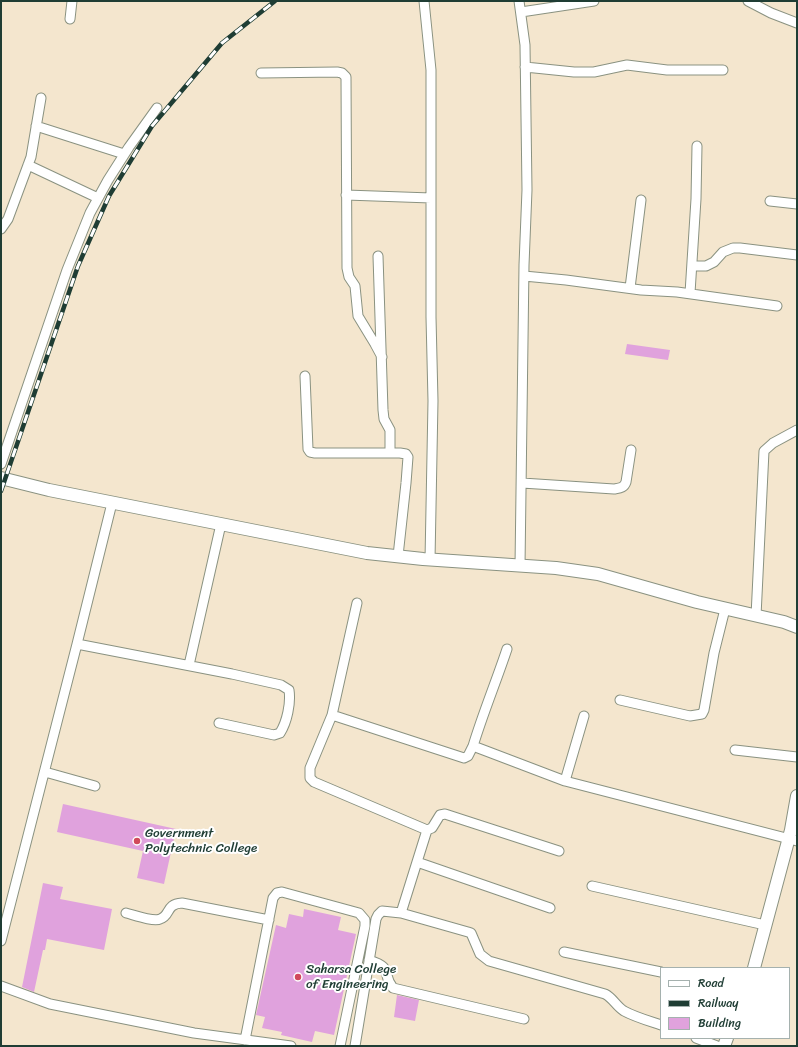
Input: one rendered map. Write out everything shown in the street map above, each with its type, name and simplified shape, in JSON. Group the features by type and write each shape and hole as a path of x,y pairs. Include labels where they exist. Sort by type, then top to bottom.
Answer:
{"main road":[{"path":"1,478 112,503 368,553 430,560 556,568 598,574 725,609 784,622 797,627"},
{"path":"754,967 765,925 793,839 797,796"}],"street":[{"path":"70,19 72,1"},
{"path":"424,1 431,70 432,401 430,560"},
{"path":"519,1 525,45 527,190 524,276 520,566"},
{"path":"521,12 594,1"},
{"path":"748,1 771,13 797,23"},
{"path":"525,67 574,72 594,72 627,65 667,70 723,70"},
{"path":"261,73 337,72 342,73 346,77 347,272 355,286 358,316 382,357"},
{"path":"1,229 8,219 31,157 41,98"},
{"path":"1,464 67,270 90,213 124,154 157,108"},
{"path":"36,126 124,154"},
{"path":"690,293 696,199 697,146"},
{"path":"28,165 98,198"},
{"path":"346,195 431,198"},
{"path":"630,288 641,200"},
{"path":"770,201 797,204"},
{"path":"692,266 706,266 723,252 733,248 797,255"},
{"path":"378,256 383,410 384,419 390,430 390,453"},
{"path":"524,276 690,293 777,306"},
{"path":"305,376 308,449 310,452 390,453 406,454 408,457 398,556"},
{"path":"756,616 764,451 766,447 797,430"},
{"path":"522,483 614,489 621,488 625,486 631,450"},
{"path":"1,941 112,503"},
{"path":"190,665 221,524"},
{"path":"357,604 332,715 310,768 310,778 314,782 427,830"},
{"path":"620,700 690,716 702,714 714,653 725,609"},
{"path":"77,644 190,665 281,685 289,690 289,705 284,727 280,733 274,735 218,723"},
{"path":"332,715 464,758 468,756 472,746 507,649"},
{"path":"565,781 584,716"},
{"path":"472,746 565,781 793,839"},
{"path":"735,750 797,757"},
{"path":"45,772 94,786"},
{"path":"401,913 427,830 432,828 440,815 445,814 559,851"},
{"path":"417,862 550,908"},
{"path":"592,886 765,925"},
{"path":"245,1040 273,898 277,893 282,892 359,913 365,920 356,972 340,1046"},
{"path":"126,913 155,920 161,919 172,906 182,903 269,920"},
{"path":"355,1046 376,919 382,911 401,913 471,933 480,954 489,961 605,994 610,996 619,1007 625,1011 660,1025"},
{"path":"564,952 660,972"},
{"path":"369,960 382,965 386,970 390,984 394,988 524,1019"},
{"path":"1,986 50,1004 194,1033 291,1046"},
{"path":"699,1039 717,1046"}],"building":[{"path":"627,344 670,350 668,360 625,354"},
{"name":"Government Polytechnic College","path":"63,804 176,829 164,884 137,878 143,851 57,832"},
{"path":"43,883 63,887 60,899 112,909 104,950 47,939 45,950 43,950 34,992 22,987"},
{"name":"Saharsa College of Engineering","path":"304,909 341,917 338,930 356,934 334,1035 315,1031 312,1042 281,1035 282,1032 262,1028 265,1017 256,1015 276,925 286,928 289,914 303,917"},
{"path":"397,995 419,1000 415,1021 394,1017"}],"railway":[{"path":"1,491 78,266 109,196 152,126 222,43 275,1"}],"place":[{"name":"Government Polytechnic College","path":"137,841"},
{"name":"Saharsa College of Engineering","path":"298,977"}]}
